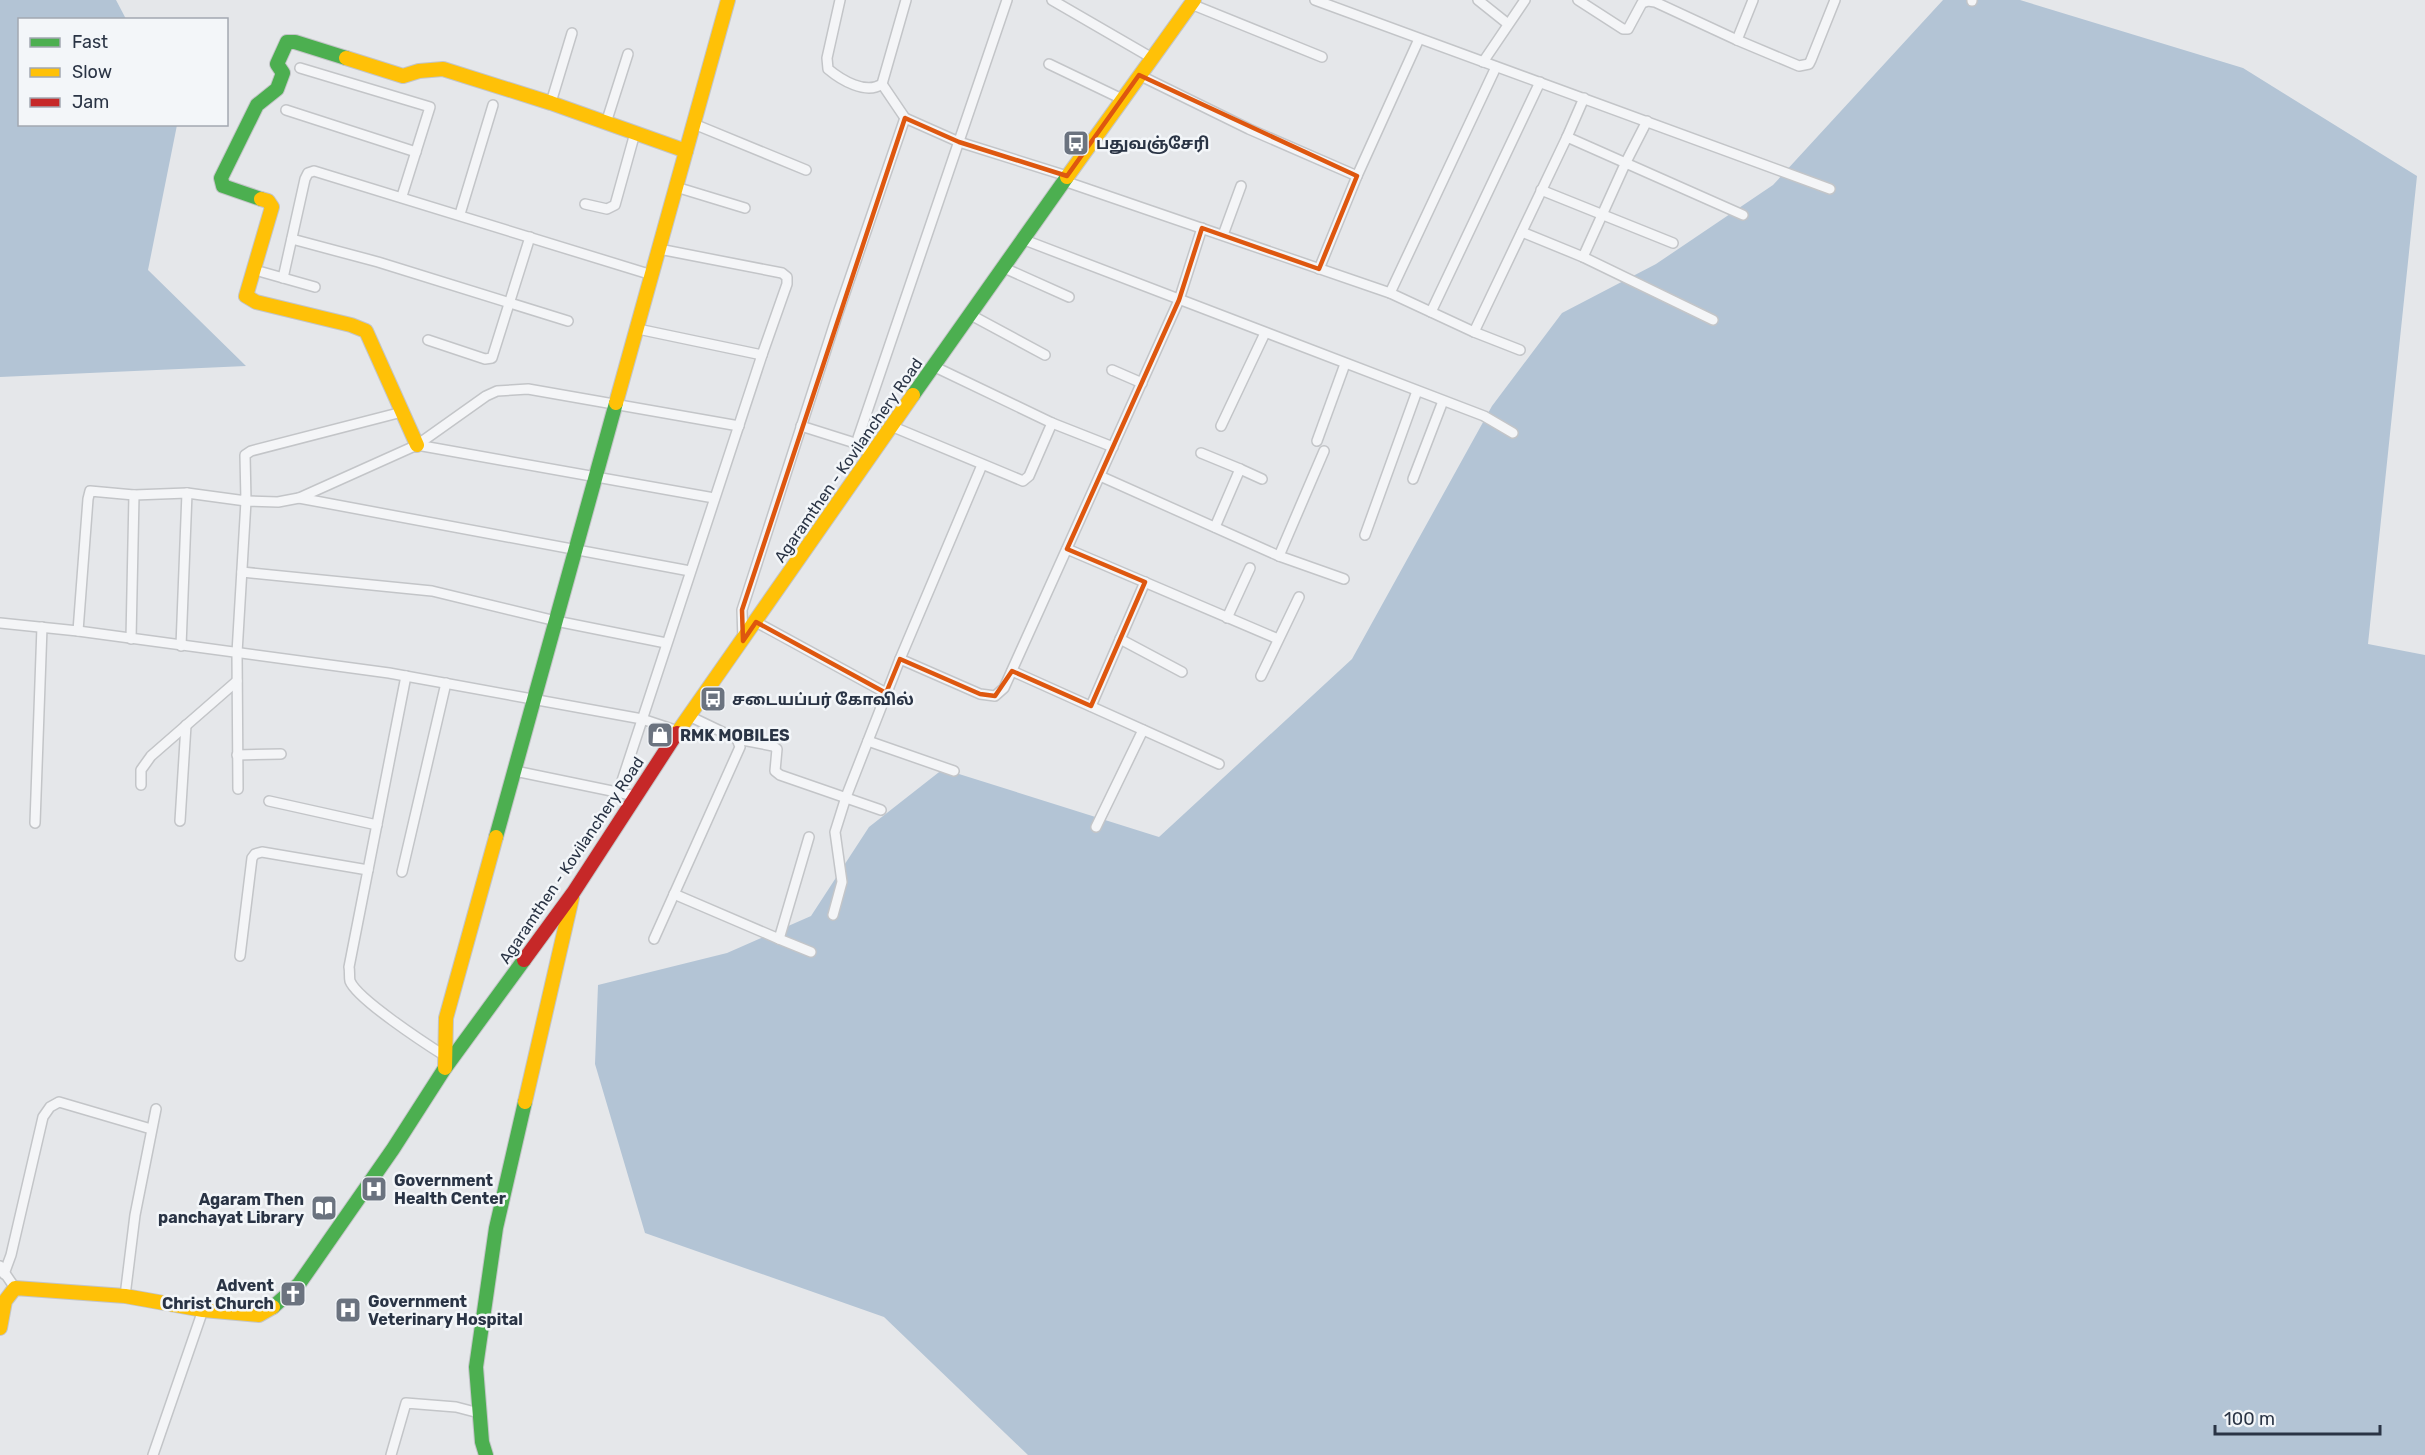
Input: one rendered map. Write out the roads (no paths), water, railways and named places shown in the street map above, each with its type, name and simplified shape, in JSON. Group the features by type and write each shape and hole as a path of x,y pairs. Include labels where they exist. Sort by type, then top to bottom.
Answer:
{"street":[{"path":"445,1062 446,1018 728,0"},
{"path":"840,0 827,58 828,69 867,90 876,89 882,84 906,0"},
{"path":"858,444 1007,0"},
{"path":"1052,0 1152,58"},
{"path":"1315,0 1830,189"},
{"path":"1478,0 1508,24"},
{"path":"1484,62 1526,0"},
{"path":"1578,0 1623,29 1628,29 1631,25 1642,3 1648,1 1670,4 1737,40 1794,65 1805,66 1811,60 1835,0"},
{"path":"1737,40 1753,0"},
{"path":"1192,2 1322,57"},
{"name":"Agaramthen - Kovilanchery Road","path":"15,1288 125,1296 203,1310 259,1316 277,1305 299,1284 393,1149 445,1062 573,893 678,731 1002,267 1192,2"},
{"path":"552,101 572,33"},
{"path":"1319,269 1357,176 1419,39"},
{"path":"417,445 366,331 351,325 256,302 246,296 272,207 268,201 228,189 220,182 257,105 274,93 282,81 283,74 277,64 287,42 295,42 403,76 418,71 443,69 552,101 635,134 686,151"},
{"path":"606,123 628,54"},
{"path":"1048,64 1122,99"},
{"path":"1389,293 1496,67"},
{"path":"300,68 430,108 402,196"},
{"path":"1139,75 1249,129 1357,176"},
{"path":"1431,312 1540,82"},
{"path":"882,84 905,118 958,142 1389,293 1474,332 1520,350"},
{"path":"1474,332 1584,98"},
{"path":"460,214 493,105"},
{"path":"286,110 416,152"},
{"path":"743,641 742,609 905,118"},
{"path":"1583,257 1647,121"},
{"path":"694,124 806,170"},
{"path":"585,204 607,209 615,205 635,134"},
{"path":"1567,137 1743,215"},
{"path":"283,278 308,173 321,171 652,275"},
{"path":"1223,235 1240,186"},
{"path":"676,187 745,208"},
{"path":"1541,190 1673,243"},
{"path":"900,659 980,694 995,696 1004,688 1179,300 1202,228"},
{"path":"1522,232 1583,257 1713,320"},
{"path":"428,340 485,359 492,357 530,237"},
{"path":"292,239 378,262 568,321"},
{"path":"1022,239 1484,416 1513,434"},
{"path":"618,792 787,284 787,277 782,273 659,249"},
{"path":"1002,267 1069,297"},
{"path":"262,272 315,287"},
{"path":"969,314 1045,355"},
{"path":"638,329 762,355"},
{"path":"1221,426 1265,333"},
{"path":"1317,441 1345,364"},
{"path":"933,366 1052,423 1113,447"},
{"path":"1112,370 1142,383"},
{"path":"78,631 90,491 134,495 187,493 246,501 278,502 299,498 417,445 496,391 528,388 739,426"},
{"path":"1365,535 1417,391"},
{"path":"1413,479 1443,401"},
{"path":"237,789 237,653 246,501 245,455 251,451 402,412"},
{"path":"891,426 1016,479 1026,479 1052,423"},
{"path":"801,426 858,444 871,455"},
{"path":"417,445 714,498"},
{"path":"1279,556 1324,451"},
{"path":"1201,453 1262,479"},
{"path":"833,915 842,882 835,832 846,797 886,693 982,465"},
{"path":"1215,527 1240,469"},
{"path":"1100,476 1279,556 1344,579"},
{"path":"181,646 187,493"},
{"path":"131,639 134,495"},
{"path":"299,498 690,571"},
{"path":"1067,549 1278,639"},
{"path":"1227,618 1250,568"},
{"path":"242,572 432,591 556,621 666,643"},
{"path":"1091,706 1145,582"},
{"path":"1261,676 1299,597"},
{"path":"756,622 886,693"},
{"path":"0,623 78,631 406,676 642,719 678,731"},
{"path":"34,823 42,627"},
{"path":"1120,639 1182,672"},
{"path":"1012,671 1220,764"},
{"path":"406,676 350,967 350,981 360,994 445,1062"},
{"path":"141,785 141,770 151,756 237,681"},
{"path":"402,872 446,683"},
{"path":"689,716 737,739 773,746 777,749 775,771 780,775 881,810"},
{"path":"180,821 186,725"},
{"path":"1096,826 1143,730"},
{"path":"654,939 738,752 737,739"},
{"path":"868,741 954,771"},
{"path":"237,755 280,754"},
{"path":"515,771 636,796"},
{"path":"269,801 377,825"},
{"path":"779,939 809,837"},
{"path":"240,956 252,858 255,854 262,852 368,870"},
{"path":"486,1455 482,1442 476,1367 496,1228 573,893"},
{"path":"675,894 811,951"},
{"path":"0,1328 8,1293 15,1288 2,1270 11,1255 43,1117 50,1107 60,1102 151,1129"},
{"path":"125,1296 135,1215 156,1109"},
{"path":"153,1455 203,1310"},
{"path":"391,1455 406,1403 456,1407 480,1413"}],"water":[{"path":"0,0 116,0 125,18 18,18 18,126 177,126 148,270 246,366 0,377"},
{"path":"1943,0 2020,0 2243,68 2417,176 2368,644 2425,655 2425,1455 1028,1455 884,1317 645,1233 595,1064 598,985 727,953 811,916 869,827 943,769 1159,837 1352,659 1492,406 1562,313 1656,264 1773,185"}],"place":[{"name":"பதுவஞ்சேரி","path":"1076,143"},
{"name":"சடையப்பர் கோவில்","path":"713,699"},
{"name":"RMK MOBILES","path":"660,735"},
{"name":"Government Health Center","path":"374,1189"},
{"name":"Agaram Then panchayat Library","path":"324,1208"},
{"name":"Advent Christ Church","path":"293,1294"},
{"name":"Government Veterinary Hospital","path":"348,1310"}]}
